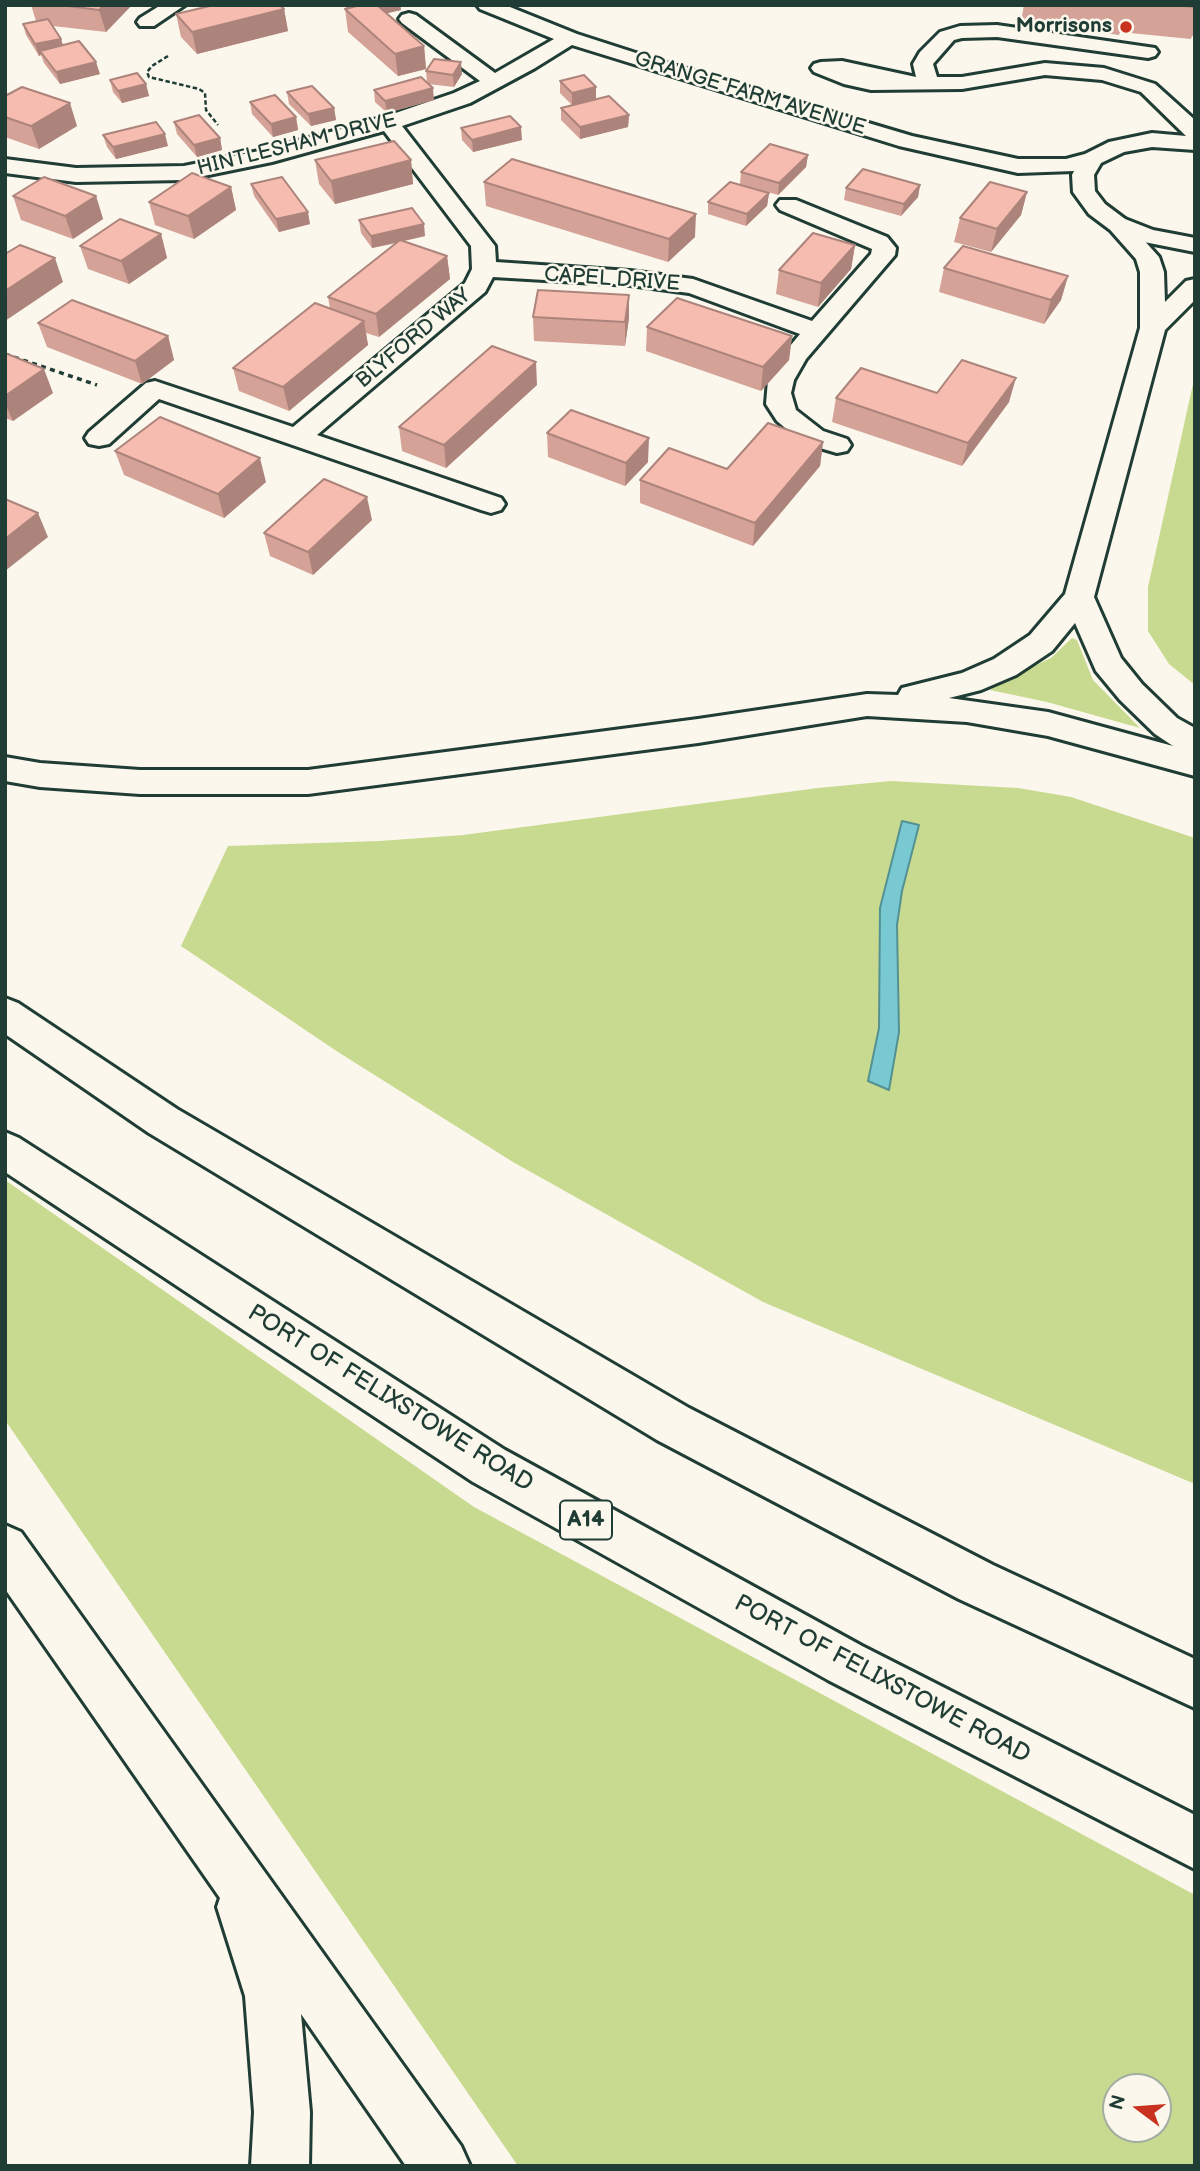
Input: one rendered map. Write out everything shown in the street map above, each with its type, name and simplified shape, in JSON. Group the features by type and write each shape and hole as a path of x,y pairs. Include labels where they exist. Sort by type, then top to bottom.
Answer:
{"main road":[{"path":"147,22 175,5"},
{"name":"GRANGE FARM AVENUE","path":"487,5 570,38 804,111 908,141 1018,166 1068,166 1093,159 1117,146 1152,141 1195,143"},
{"path":"928,84 923,64 927,56 973,13"},
{"path":"409,19 495,82"},
{"path":"947,36 976,30 997,31 1148,51"},
{"name":"HINTLESHAM DRIVE","path":"5,166 75,175 119,176 184,173 249,160 438,108 495,82 570,38"},
{"path":"905,83 962,83 1035,69 1084,71 1119,77 1148,88 1195,132"},
{"path":"1152,141 1165,133 1177,116"},
{"name":"BLYFORD WAY","path":"298,437 476,287 484,269 483,246 388,123"},
{"path":"1093,159 1083,175 1084,192 1097,209"},
{"name":"GRANGE FARM AVENUE","path":"1018,166 1097,209 1117,224"},
{"path":"788,205 864,235 879,242 884,248 883,255 787,368 778,393 779,404 786,415 813,437 837,444"},
{"path":"1117,224 1147,236 1195,245"},
{"path":"5,769 40,775 140,782 308,782 698,731 867,705 931,693 970,682 1005,667 1041,643 1079,597 1153,328 1152,272 1147,257 1117,224"},
{"name":"CAPEL DRIVE","path":"484,269 630,278 693,286 816,331"},
{"path":"1153,328 1195,286"},
{"path":"99,438 155,389 491,504"},
{"path":"1079,597 1107,663 1130,692 1166,726 1195,744"},
{"path":"867,705 967,711 1048,724 1195,764"},
{"path":"5,1014 163,1121 673,1424 976,1582 1195,1684"},
{"name":"PORT OF FELIXSTOWE ROAD","path":"5,1150 489,1466 845,1663 1195,1843"},
{"path":"5,1548 441,2166"},
{"path":"231,1870 272,1996 282,2112 280,2166"}],"path":[{"path":"147,22 167,48 169,56 152,66 147,72 149,77 199,89 205,93 206,110 249,160"},
{"path":"5,354 144,400"}],"green space":[{"path":"1195,375 1195,685 1169,664 1148,631 1148,587"},
{"path":"1072,638 1077,640 1093,680 1140,728 1047,702 990,690 1000,682 1051,658"},
{"path":"891,781 1018,788 1071,797 1195,838 1195,1484 763,1302 513,1162 338,1052 181,946 228,846 380,841 463,835 818,788","holes":["903,821 919,825 902,891 897,925 899,1032 868,1081 879,1028 880,908"]},
{"path":"5,1180 474,1507 1195,1895 1195,2166 518,2166 5,1420"}],"water":[{"path":"902,821 919,825 902,891 897,925 899,1032 889,1090 868,1081 879,1028 880,908"}],"building":[{"path":"60,5 104,5 99,10"},
{"path":"214,5 280,5 284,9 192,32 176,14"},
{"path":"377,5 424,46 395,54 345,9"},
{"path":"48,19 61,39 35,44 23,24"},
{"path":"79,41 96,62 56,72 40,51"},
{"path":"434,59 461,62 453,75 426,71"},
{"path":"137,73 146,84 118,91 110,80"},
{"path":"584,75 596,87 572,93 560,81"},
{"path":"421,77 433,88 385,101 374,90"},
{"path":"312,86 334,108 308,114 287,92"},
{"path":"22,87 70,103 31,126 5,117 5,96"},
{"path":"275,95 296,117 271,124 250,102"},
{"path":"609,96 629,115 580,127 561,108"},
{"path":"199,115 220,138 194,145 174,122"},
{"path":"510,116 521,127 472,140 461,128"},
{"path":"156,122 165,134 113,147 103,135"},
{"path":"394,141 411,160 331,181 315,160"},
{"path":"770,144 808,155 779,183 741,172"},
{"path":"512,159 696,214 669,239 484,182"},
{"path":"863,169 920,185 904,204 846,188"},
{"path":"192,173 231,187 188,216 149,202"},
{"path":"44,177 96,196 65,216 13,196"},
{"path":"282,177 308,212 276,219 251,184"},
{"path":"730,182 769,193 747,214 708,202"},
{"path":"990,182 1027,192 997,229 960,218"},
{"path":"412,208 424,224 371,236 359,220"},
{"path":"120,219 161,234 121,261 80,246"},
{"path":"813,233 855,245 821,283 779,270"},
{"path":"400,240 447,256 376,314 328,297"},
{"path":"20,245 55,258 5,291 5,254"},
{"path":"963,246 1068,276 1051,300 944,268"},
{"path":"538,290 629,295 625,322 533,317"},
{"path":"677,298 792,336 763,367 647,327"},
{"path":"72,300 168,336 135,361 38,323"},
{"path":"315,303 364,321 283,387 233,368"},
{"path":"492,346 536,362 444,445 399,427"},
{"path":"5,353 44,369 5,396"},
{"path":"962,360 1016,378 968,443 836,398 861,368 937,393"},
{"path":"571,410 649,438 626,463 547,433"},
{"path":"160,417 260,458 218,494 115,451"},
{"path":"768,423 823,442 755,523 640,480 669,448 727,469"},
{"path":"324,479 367,497 308,552 264,533"},
{"path":"5,499 38,513 5,539"}],"place":[{"name":"Morrisons","path":"1126,27"}]}
